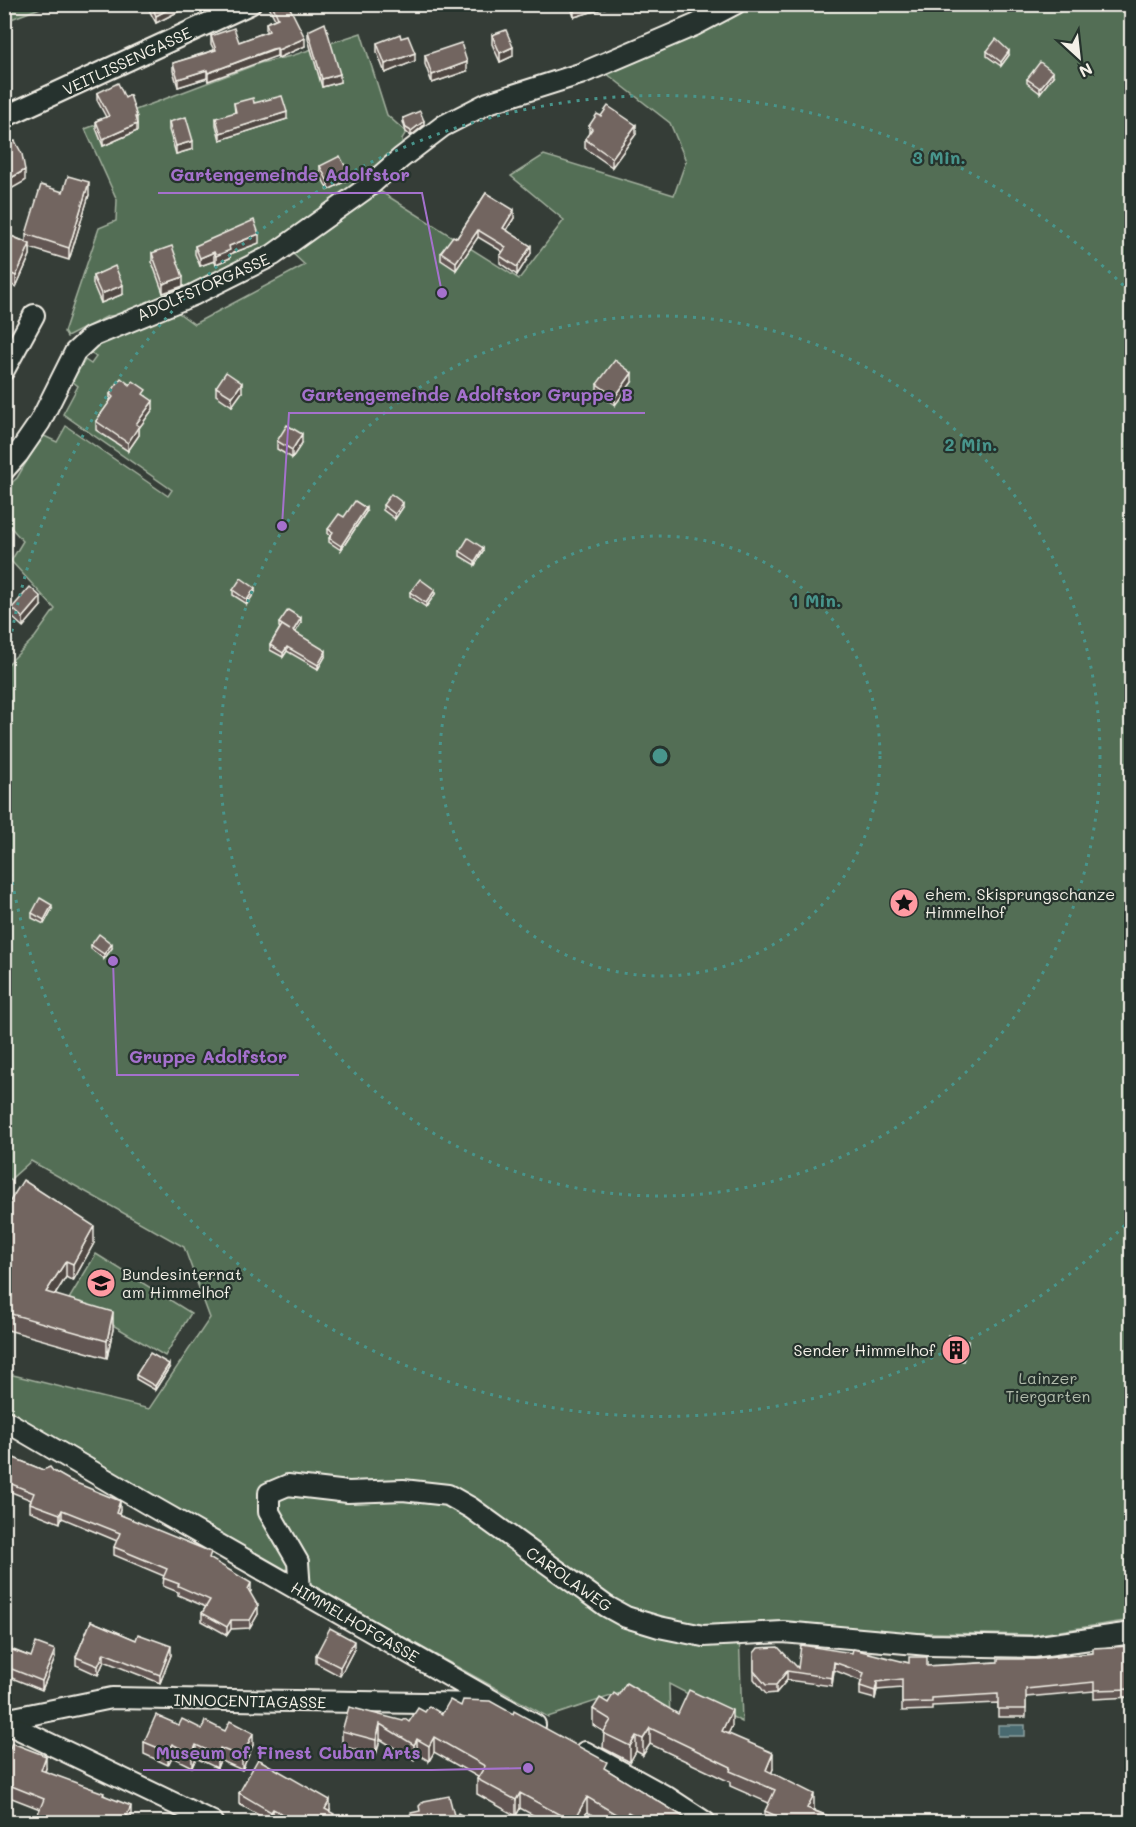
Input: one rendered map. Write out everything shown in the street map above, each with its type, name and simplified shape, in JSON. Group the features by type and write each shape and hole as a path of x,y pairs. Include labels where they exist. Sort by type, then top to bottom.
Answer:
{"street":[{"name":"VEITLISSENGASSE","path":"4,117 250,4"},
{"name":"ADOLFSTORGASSE","path":"4,470 18,454 39,422 75,352 91,338 193,295 273,255 368,187 443,126 488,103 580,74 695,25 735,4"},
{"path":"4,370 34,315"},
{"name":"HIMMELHOFGASSE","path":"4,1420 548,1732"},
{"name":"CAROLAWEG","path":"300,1590 298,1562 269,1512 269,1493 288,1485 348,1492 403,1490 448,1495 471,1508 606,1606 637,1621 703,1636 783,1632 928,1645 1033,1647 1131,1633"},
{"name":"INNOCENTIAGASSE","path":"4,1721 112,1698 498,1704"},
{"path":"4,1721 213,1822"},
{"path":"568,1743 667,1797 705,1822"}],"green space":[{"path":"5,4 48,5 11,19"},
{"name":"Lainzer Tiergarten","path":"754,5 1131,5 1131,1620 1034,1635 884,1632 790,1623 739,1629 742,1722 669,1684 670,1722 620,1693 548,1717 174,1510 5,1412 5,1373 149,1409 210,1318 184,1247 31,1161 5,1184 5,667 35,637 55,609 11,561 23,541 5,521 5,489 17,478 42,435 57,442 66,426 168,496 172,490 63,414 78,386 72,381 85,360 91,364 96,357 89,352 93,347 176,311 194,324 305,265 290,251 375,188 519,279 564,220 511,176 544,155 674,195 686,161 670,123 602,70"},
{"path":"361,33 387,115 406,132 402,139 403,150 269,252 122,315 108,316 67,337 64,332 99,228 116,221 117,200 85,129 260,63 291,56"},
{"path":"96,1254 191,1313 165,1356 69,1299"}],"water":[{"path":"998,1725 1025,1725 1025,1736 998,1736"}],"building":[{"path":"151,4 178,4 156,16"},
{"path":"272,4 288,4 305,38 278,50 277,48 272,49 208,73 207,70 178,79 173,63 216,50 211,36 234,28 239,42 269,31 266,23 278,18"},
{"path":"572,4 588,4 574,9"},
{"path":"325,23 340,74 322,79 308,31"},
{"path":"506,30 513,47 500,53 492,35"},
{"path":"400,34 401,38 408,36 415,53 385,64 377,43"},
{"path":"996,39 1009,51 1001,62 987,51"},
{"path":"461,43 467,62 432,75 425,55"},
{"path":"1040,62 1053,72 1040,88 1027,79"},
{"path":"118,83 125,98 130,95 137,124 103,139 96,121 109,116 97,93"},
{"path":"282,96 287,112 220,133 216,118 236,112 234,103 253,98 254,103"},
{"path":"608,106 636,125 612,158 585,139 592,129 589,126 597,114 601,116"},
{"path":"420,111 424,121 411,131 406,128 403,118"},
{"path":"186,117 193,141 176,146 169,122"},
{"path":"9,135 22,154 25,170 4,182 4,137"},
{"path":"340,156 348,172 328,182 320,166"},
{"path":"68,176 89,182 69,248 26,234 41,185 63,192"},
{"path":"486,193 514,210 503,228 531,246 517,267 500,256 506,247 478,230 456,262 441,252 453,236 457,238"},
{"path":"254,220 259,234 229,246 230,250 216,256 214,252 200,258 195,246"},
{"path":"4,233 30,244 16,276 12,274 4,291"},
{"path":"172,246 183,277 163,284 152,253"},
{"path":"115,266 123,285 101,294 93,276"},
{"path":"615,360 632,373 615,397 597,384"},
{"path":"226,372 242,383 232,397 216,387"},
{"path":"121,378 130,385 133,381 146,390 143,394 153,401 136,424 139,426 128,443 96,421 113,397 110,394"},
{"path":"287,425 302,434 292,450 277,441"},
{"path":"391,494 403,503 395,514 383,505"},
{"path":"355,501 366,508 341,546 329,538 333,532 328,529 339,514 344,517"},
{"path":"468,538 483,548 475,561 460,551"},
{"path":"241,578 255,588 247,600 233,590"},
{"path":"420,579 435,590 426,603 410,592"},
{"path":"30,587 41,597 23,618 12,608"},
{"path":"288,610 301,618 293,631 326,651 318,665 287,647 283,653 270,645 282,625 290,630 279,623"},
{"path":"40,898 52,905 44,920 32,913"},
{"path":"99,934 112,944 104,954 91,945"},
{"path":"23,1180 94,1226 73,1264 66,1261 46,1292 113,1312 107,1341 4,1312 4,1211"},
{"name":"Sender Himmelhof","path":"949,1335 968,1341 963,1357 944,1351"},
{"path":"150,1353 169,1364 155,1386 136,1375"},
{"path":"4,1454 43,1470 50,1467 69,1480 120,1501 116,1513 211,1552 209,1558 251,1583 248,1589 258,1606 250,1620 231,1620 227,1627 202,1613 210,1600 163,1578 167,1569 114,1547 120,1533 62,1510 60,1514 30,1503 34,1493 4,1481"},
{"path":"91,1621 136,1640 138,1634 171,1646 160,1675 104,1653 98,1666 76,1657"},
{"path":"330,1628 354,1641 340,1667 316,1655"},
{"path":"1129,1637 1131,1637 1131,1689 1094,1690 1094,1682 1026,1689 1026,1709 998,1709 998,1694 932,1698 932,1702 902,1703 902,1679 877,1682 875,1691 860,1686 864,1673 834,1662 832,1678 787,1671 776,1685 766,1685 754,1671 754,1653 758,1648 778,1647 798,1668 801,1645 852,1653 853,1649 909,1663 909,1657 927,1657 927,1666 1093,1653 1093,1648 1130,1646"},
{"path":"36,1643 55,1650 42,1681 4,1666 4,1647 31,1657"},
{"path":"626,1683 678,1714 689,1690 732,1710 722,1731 773,1753 766,1770 814,1794 807,1808 843,1822 790,1822 765,1811 775,1790 730,1771 731,1767 650,1728 643,1739 636,1736 630,1746 603,1733 611,1720 593,1709 600,1698 608,1703 614,1693 618,1696"},
{"path":"450,1700 461,1706 463,1700 490,1701 513,1714 514,1711 607,1762 604,1768 692,1822 645,1822 628,1812 624,1819 587,1797 573,1822 520,1793 516,1800 477,1779 485,1766 434,1737 429,1746 417,1739 414,1745 380,1724 376,1740 342,1731 349,1707 403,1721 405,1719 409,1722 418,1708 425,1712 429,1706 442,1714"},
{"path":"156,1715 179,1725 182,1719 202,1729 205,1721 225,1731 230,1721 253,1733 242,1757 220,1748 217,1755 196,1745 192,1754 172,1744 168,1752 144,1742"},
{"path":"12,1743 46,1756 41,1770 104,1793 103,1795 131,1806 124,1822 53,1822 37,1816 44,1799 4,1783 4,1757 6,1758"},
{"path":"258,1759 330,1800 325,1809 334,1814 331,1818 339,1822 298,1822 273,1809 271,1812 239,1793"},
{"path":"449,1796 455,1819 458,1813 473,1822 401,1822 411,1813 420,1811 419,1806 424,1801"}],"place":[{"name":"Gartengemeinde Adolfstor","path":"442,293"},
{"name":"Gartengemeinde Adolfstor Gruppe B","path":"282,526"},
{"name":"ehem. Skisprungschanze Himmelhof","path":"904,903"},
{"name":"Gruppe Adolfstor","path":"113,961"},
{"name":"Bundesinternat am Himmelhof","path":"101,1283"},
{"name":"Sender Himmelhof","path":"956,1350"},
{"name":"Museum of Finest Cuban Arts","path":"528,1768"}]}
